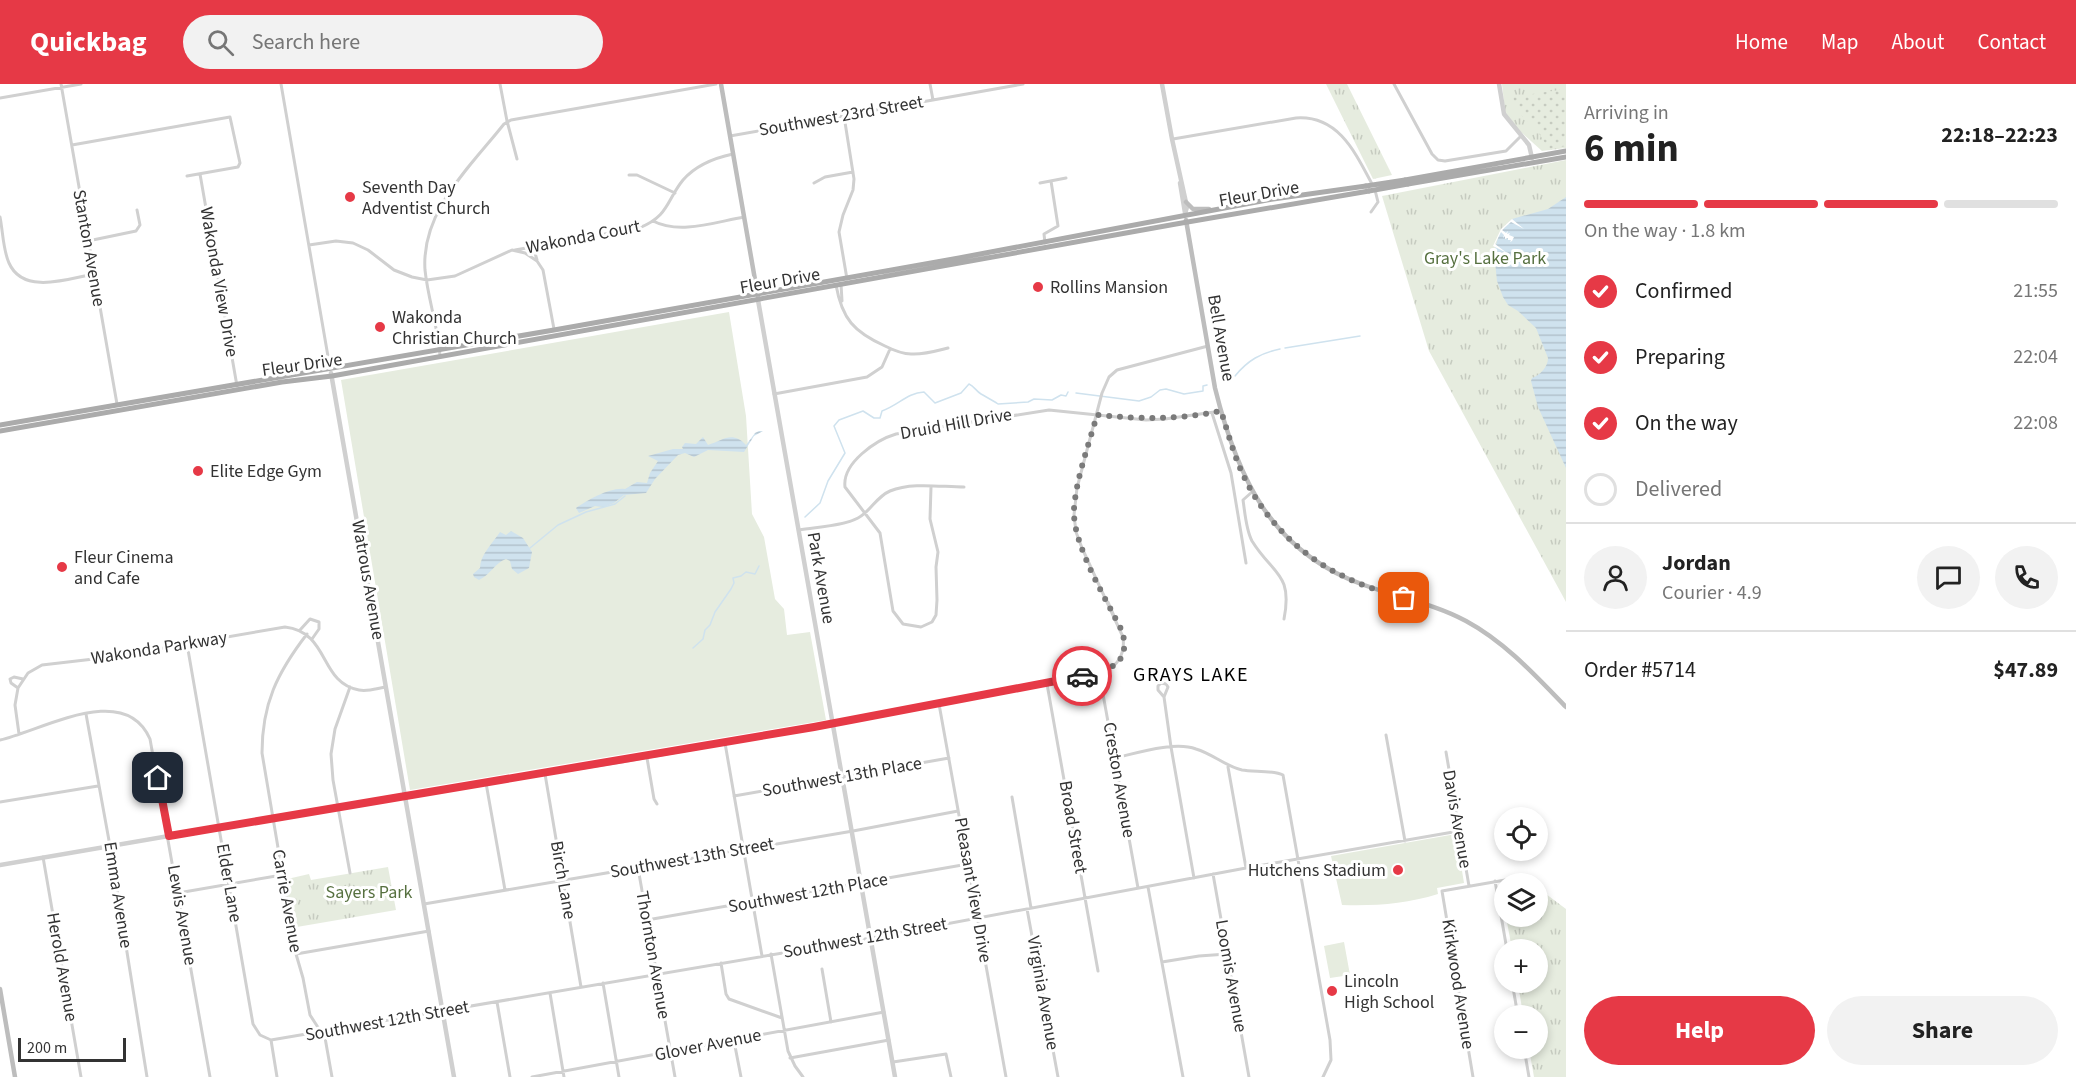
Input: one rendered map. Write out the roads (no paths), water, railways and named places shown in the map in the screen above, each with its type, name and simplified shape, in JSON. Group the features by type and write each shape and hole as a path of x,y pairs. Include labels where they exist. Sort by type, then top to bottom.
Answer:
{"main road":[{"name":"Park Avenue","path":"721,84 758,297"},
{"name":"Fleur Drive","path":"0,432 118,412 330,368 548,337 838,282 1532,160 1566,151"},
{"name":"Fleur Drive","path":"1532,160 1566,157"},
{"name":"Fleur Drive","path":"1045,245 1185,214 1368,189"},
{"path":"1186,202 1196,209 1217,209"},
{"name":"Bell Avenue","path":"1185,214 1221,411 1240,468 1252,492 1269,517 1308,556 1344,577 1444,611 1484,632 1519,660 1566,707"},
{"name":"Fleur Drive","path":"0,425 117,404 332,376 554,330 758,297"},
{"path":"0,989 15,1077"}],"street":[{"path":"0,98 81,84"},
{"name":"Watrous Avenue","path":"281,84 454,1077"},
{"path":"500,84 517,159"},
{"path":"440,353 427,280 426,248 436,214 448,194 507,122 716,84"},
{"path":"930,84 933,100"},
{"path":"993,84 993,89"},
{"name":"Southwest 23rd Street","path":"730,136 1001,86 1023,84"},
{"name":"Bell Avenue","path":"1162,84 1186,202 1185,214"},
{"path":"1394,84 1432,154 1438,160 1445,161 1506,151 1521,136"},
{"path":"1498,84 1504,114 1529,145 1532,160"},
{"name":"Stanton Avenue","path":"61,86 118,412"},
{"path":"844,116 853,171 853,190 839,232 847,281"},
{"path":"72,145 228,117 232,120 240,163 238,167 187,176"},
{"path":"1172,139 1296,118 1325,122 1343,136 1371,180 1378,199 1377,205 1371,212"},
{"name":"Wakonda Court","path":"427,280 455,276 512,250 639,228 653,221 666,209 683,180 700,165 733,154"},
{"path":"814,183 825,177 853,171"},
{"name":"Wakonda View Drive","path":"200,174 238,387"},
{"path":"629,175 637,175 675,193"},
{"path":"1040,183 1066,178"},
{"name":"Bell Avenue","path":"1180,178 1185,214"},
{"path":"1045,245 1045,231 1058,226 1051,181"},
{"path":"88,241 136,231 140,225 137,210"},
{"path":"0,217 8,262 14,273 29,282 45,283 94,274"},
{"path":"653,221 663,226 677,228 744,217"},
{"path":"309,245 336,241 353,243 368,250 394,270 412,278 427,280"},
{"path":"540,245 535,253 545,276 554,330 548,337"},
{"path":"512,250 525,253 537,261"},
{"path":"838,282 841,303 847,318 857,331 890,349 911,354 948,348"},
{"name":"Park Avenue","path":"758,297 895,1077"},
{"path":"0,865 725,743 939,704 1112,668 1122,652 1124,637 1082,548 1074,523 1075,496 1102,395 1109,377 1117,370 1208,346"},
{"path":"774,394 867,377 882,367 890,349"},
{"name":"Druid Hill Drive","path":"931,487 930,519 938,552 936,615 932,622 924,626 903,624 893,611 880,533 846,490 845,478 864,451 889,436 1043,410 1063,410 1146,420 1211,413"},
{"path":"1221,411 1211,413 1231,473 1246,563"},
{"path":"799,530 852,520 865,513 878,498 891,490 905,487 964,488"},
{"path":"1252,492 1243,500 1250,536 1286,587 1287,602 1284,619"},
{"name":"Wakonda Parkway","path":"300,630 310,619 319,621 319,629 312,639"},
{"name":"Wakonda Parkway","path":"19,734 15,705 18,688 23,679 35,669 46,664 111,657 285,627 307,634 332,672 350,687"},
{"name":"Carrie Avenue","path":"307,634 275,682 264,720 262,753 296,954 310,1015 323,1032 332,1077"},
{"name":"Elder Lane","path":"187,644 253,1024 260,1035 271,1040"},
{"name":"Creston Avenue","path":"1099,672 1138,888"},
{"name":"Wakonda Parkway","path":"18,688 11,683 10,679 14,677 23,679"},
{"name":"Broad Street","path":"1047,683 1098,971"},
{"path":"350,873 332,767 337,721 350,687 367,690 386,687"},
{"path":"1164,697 1194,878"},
{"name":"Pleasant View Drive","path":"939,704 1006,1077"},
{"name":"Lewis Avenue","path":"86,714 105,711 128,714 142,724 150,739 210,1077"},
{"path":"0,740 72,716 86,714"},
{"name":"Emma Avenue","path":"86,714 147,1077"},
{"path":"1386,735 1405,841"},
{"path":"725,743 762,956"},
{"path":"1115,758 1181,746 1195,748 1228,766 1249,771 1279,773 1284,778 1330,1040 1331,1060 1323,1077"},
{"name":"Davis Avenue","path":"1446,752 1469,886"},
{"path":"647,756 654,799 657,804"},
{"name":"Southwest 13th Place","path":"734,796 949,758"},
{"path":"1228,766 1246,868"},
{"name":"Birch Lane","path":"545,774 581,987"},
{"path":"486,783 505,890"},
{"path":"0,802 98,786"},
{"name":"Virginia Avenue","path":"1012,797 1058,1077"},
{"name":"Southwest 13th Street","path":"424,904 958,811"},
{"name":"Southwest 12th Street","path":"271,1040 871,938 1459,831"},
{"name":"Herold Avenue","path":"43,857 81,1077"},
{"name":"Southwest 12th Place","path":"647,920 968,864"},
{"name":"Thornton Avenue","path":"638,868 675,1077"},
{"name":"Loomis Avenue","path":"1213,874 1249,1077"},
{"path":"178,893 282,875"},
{"path":"1469,886 1494,881"},
{"path":"1148,886 1183,1077"},
{"name":"Kirkwood Avenue","path":"1469,886 1442,891 1473,1077"},
{"path":"296,954 429,931"},
{"path":"771,954 790,1058 803,1077"},
{"path":"1162,962 1227,954"},
{"path":"721,963 726,994 729,999 782,1018"},
{"path":"822,969 831,1022"},
{"path":"603,983 619,1077"},
{"path":"550,992 564,1077"},
{"path":"497,1002 510,1077"},
{"name":"Glover Avenue","path":"532,1077 884,1012"},
{"path":"271,1040 277,1077"},
{"path":"790,1058 889,1040"},
{"path":"734,1041 741,1077"},
{"path":"893,1062 945,1053 951,1077"},
{"path":"1526,1059 1529,1077"}],"water":[{"path":"1566,197 1566,468 1538,407 1531,381 1541,373 1548,358 1536,328 1508,305 1503,297 1497,281 1494,252 1499,234 1512,219 1548,209"},
{"path":"763,431 754,436 744,452 708,450 694,457 685,453 678,455 655,479 646,493 624,495 604,507 595,506 579,513 576,508 606,492 625,489 637,482 647,483 658,461 648,456 673,449 683,449 685,443 696,444 703,437 708,445 732,437 746,445 755,433"},
{"path":"511,531 523,538 532,552 529,568 518,574 512,569 510,561 506,559 483,578 479,580 474,577 473,574 480,568 484,554 500,532 506,535"}],"waterway":[{"path":"1285,348 1360,336"},
{"path":"1235,376 1255,358 1280,349"},
{"path":"805,517 820,503 828,481 845,453 834,426 839,420 863,411 874,418 880,418 882,411 918,393 924,392 935,403 961,393 969,384 998,404 1028,402 1034,399 1052,400 1061,395 1066,396 1068,392"},
{"path":"1076,393 1139,401 1151,397 1160,390 1166,389 1184,394 1203,391 1203,386 1207,385"},
{"path":"530,548 558,525 586,512 615,504 625,496"},
{"path":"693,648 703,639 705,630 734,583 733,578 746,572 755,574 759,566"}],"place":[{"name":"Seventh Day Adventist Church","path":"350,197"},
{"name":"Rollins Mansion","path":"1038,287"},
{"name":"Wakonda Christian Church","path":"380,327"},
{"name":"Elite Edge Gym","path":"198,471"},
{"name":"Fleur Cinema and Cafe","path":"62,567"},
{"name":"Hutchens Stadium","path":"1398,870"},
{"name":"Lincoln High School","path":"1332,991"}],"district":[{"name":"GRAYS LAKE","path":"1191,675"}],"park label":[{"name":"Gray's Lake Park","path":"1485,258"},
{"name":"Sayers Park","path":"369,892"}]}
